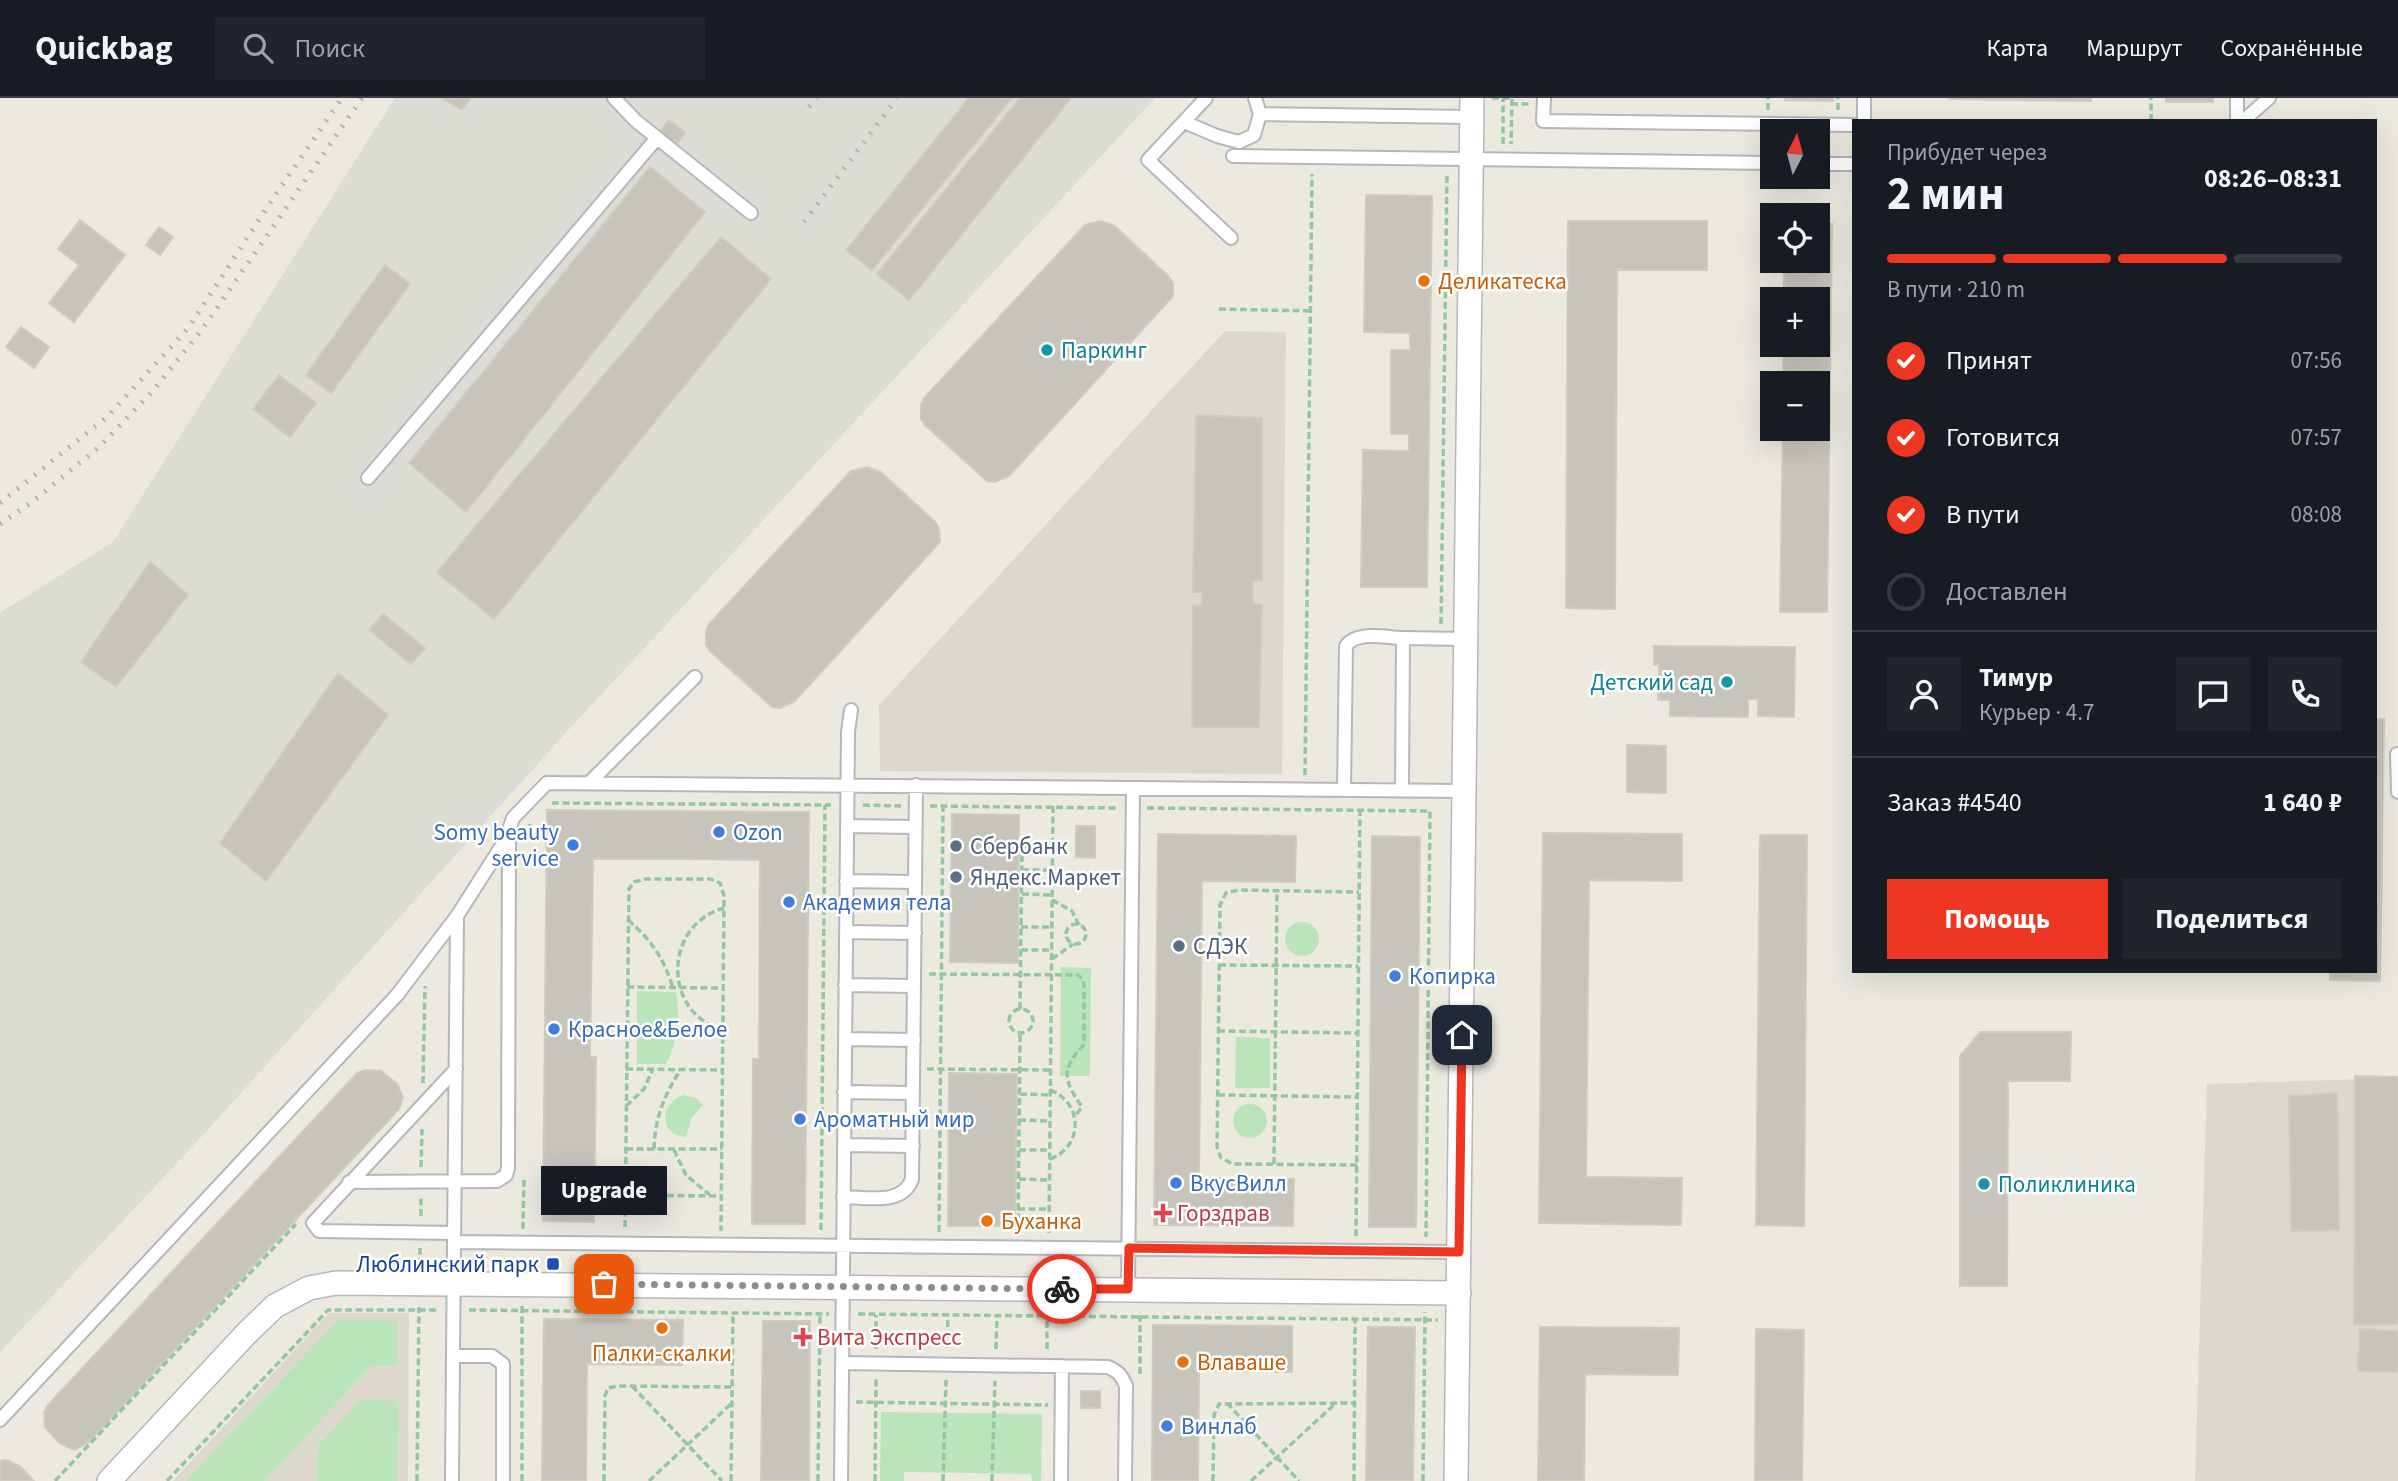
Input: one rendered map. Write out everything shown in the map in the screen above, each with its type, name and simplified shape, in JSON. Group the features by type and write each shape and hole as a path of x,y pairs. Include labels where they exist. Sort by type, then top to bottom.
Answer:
{"street":[{"path":"1456,1481 1472,107"},
{"path":"109,1481 275,1306 309,1288 337,1283 1459,1293"}],"lane":[{"path":"614,98 636,121 751,213"},
{"path":"1206,98 1148,160 1231,238"},
{"path":"1184,122 1239,142 1254,135 1260,114 1255,98"},
{"path":"1544,98 1543,121 1852,125"},
{"path":"1864,98 1864,119"},
{"path":"2237,98 2237,119"},
{"path":"2245,119 2269,98"},
{"path":"1260,114 1472,107"},
{"path":"368,478 657,138"},
{"path":"1233,156 1760,163"},
{"path":"1830,164 1852,164"},
{"path":"1402,789 1403,638"},
{"path":"1344,789 1346,646 1351,639 1466,639"},
{"path":"590,782 695,677"},
{"path":"841,1481 842,1314 831,1287 843,1245 850,709"},
{"path":"2397,754 2398,792"},
{"path":"349,1182 497,1181 506,1175 509,836 513,818 543,786 554,782 1464,791"},
{"path":"844,1197 889,1197 903,1194 912,1179 916,785"},
{"path":"1128,1289 1133,788"},
{"path":"847,826 916,827"},
{"path":"0,1420 397,995 457,916 509,836"},
{"path":"846,881 915,882"},
{"path":"452,1481 457,916"},
{"path":"846,933 915,933"},
{"path":"845,985 914,980"},
{"path":"845,1039 914,1040"},
{"path":"456,1069 315,1218 314,1227 319,1231 523,1242 1459,1252"},
{"path":"844,1092 913,1093"},
{"path":"844,1146 912,1146"},
{"path":"453,1356 492,1356 503,1364 503,1481"},
{"path":"842,1363 1108,1367 1115,1370 1126,1386 1125,1481"},
{"path":"1060,1481 1062,1366"}],"path":[{"path":"1492,98 1512,98 1507,160"},
{"path":"1503,98 1507,160"},
{"path":"2150,99 2151,119"},
{"path":"1305,789 1312,158"},
{"path":"1441,639 1447,159"},
{"path":"1219,309 1310,311"},
{"path":"939,1247 943,786"},
{"path":"1049,1248 1053,787"},
{"path":"1356,1227 1360,790"},
{"path":"547,803 1430,811 1426,1251"},
{"path":"820,1245 825,805"},
{"path":"527,841 532,819"},
{"path":"1020,1009 1022,850 1026,844 1053,843"},
{"path":"1022,870 1053,870"},
{"path":"625,1243 629,888 645,878 716,880 723,888 721,1244"},
{"path":"1357,1165 1233,1164 1222,1158 1217,1147 1222,898 1231,891 1359,891"},
{"path":"1274,1164 1277,891"},
{"path":"1021,894 1052,895"},
{"path":"1052,900 1060,902 1072,911 1084,930 1085,937 1052,960"},
{"path":"723,1030 696,1016 684,999 679,988 677,959 684,939 697,923 714,911 724,908"},
{"path":"628,919 666,964 673,988"},
{"path":"1073,944 1067,940 1066,933 1069,927 1079,925"},
{"path":"1021,927 1052,927"},
{"path":"1021,950 1052,950"},
{"path":"1219,965 1358,967"},
{"path":"914,980 942,974 1079,975 1083,980 1084,1045 1071,1058 1067,1070 1067,1080 1073,1096 1082,1107 1075,1116 1074,1136 1069,1146 1050,1159"},
{"path":"627,987 724,988"},
{"path":"1020,1009 1027,1010 1033,1021 1027,1032 1020,1034 1013,1031 1009,1025 1009,1017 1020,1009"},
{"path":"1218,1031 1358,1033"},
{"path":"1018,1247 1020,1034"},
{"path":"626,1069 723,1070"},
{"path":"626,1106 644,1089 653,1069"},
{"path":"654,1149 661,1104 681,1069"},
{"path":"913,1069 1051,1070"},
{"path":"1020,1094 1051,1092 1063,1097 1075,1116"},
{"path":"1218,1095 1357,1097"},
{"path":"1019,1120 1050,1121"},
{"path":"626,1149 722,1149"},
{"path":"674,1149 686,1175 711,1196"},
{"path":"1019,1150 1050,1150"},
{"path":"523,1242 524,1173"},
{"path":"1019,1179 1050,1180"},
{"path":"625,1195 722,1196"},
{"path":"1018,1209 1049,1209"},
{"path":"55,1481 300,1220"},
{"path":"522,1284 522,1481"},
{"path":"818,1481 820,1314 831,1287"},
{"path":"1423,1481 1425,1293"},
{"path":"167,1481 328,1310 1458,1320"},
{"path":"731,1481 733,1313"},
{"path":"943,1481 948,1315"},
{"path":"992,1481 997,1316"},
{"path":"1354,1481 1355,1319"},
{"path":"604,1481 606,1391 612,1386 732,1387"},
{"path":"632,1386 722,1481"},
{"path":"819,1402 1061,1405"},
{"path":"1227,1402 1299,1481"},
{"path":"649,1481 732,1403"},
{"path":"1251,1481 1336,1403"},
{"path":"1213,1481 1214,1415 1219,1404 1354,1403"}],"shaded area":[{"path":"395,98 1155,98 571,727 204,1134 0,1352 0,613 113,542"},
{"path":"1225,331 1286,332 1282,774 880,771 879,705"},
{"path":"2398,1078 2398,1481 2195,1481 2207,1084"},
{"path":"329,1313 409,1313 408,1481 173,1481"}],"green space":[{"path":"1302,922 1314,927 1319,939 1314,951 1302,956 1290,951 1285,939 1290,927"},
{"path":"1061,967 1091,968 1090,1076 1060,1076"},
{"path":"637,991 676,992 677,1029 666,1064 637,1064"},
{"path":"1236,1037 1270,1038 1270,1088 1235,1088"},
{"path":"684,1095 696,1098 703,1105 692,1117 686,1137 671,1131 665,1119 670,1105"},
{"path":"1250,1104 1262,1109 1267,1121 1262,1133 1250,1138 1238,1133 1233,1121 1238,1109"},
{"path":"338,1320 398,1321 397,1366 371,1366 264,1481 186,1481"},
{"path":"360,1400 399,1401 397,1481 317,1481 318,1446"},
{"path":"881,1412 1042,1414 1041,1481 1032,1481 1031,1474 904,1472 904,1481 880,1481"}],"building":[{"path":"442,98 471,98 462,110"},
{"path":"969,98 1012,98 872,270 846,250"},
{"path":"1020,98 1071,98 909,300 877,274"},
{"path":"1833,98 1833,101 1785,100"},
{"path":"2091,98 2091,101 1949,99"},
{"path":"2166,98 2213,98 2213,102 2166,102"},
{"path":"669,120 685,133 673,149 656,136"},
{"path":"650,167 705,212 466,512 409,463"},
{"path":"1366,195 1432,196 1427,587 1361,587 1363,450 1409,451 1409,434 1391,434 1391,350 1410,350 1410,333 1364,332"},
{"path":"80,220 125,255 74,322 49,303 79,265 58,249"},
{"name":"Паркинг","path":"1101,221 1115,226 1169,277 1173,283 1173,296 1009,476 995,482 987,481 925,425 921,419 924,398 1085,225"},
{"path":"1568,221 1707,221 1707,270 1617,270 1615,609 1566,608"},
{"path":"1832,224 1830,379 1830,371 1783,371 1784,357 1830,357 1830,287 1784,287 1784,273 1830,273"},
{"path":"159,227 173,237 160,255 146,245"},
{"path":"721,237 771,279 494,619 437,572"},
{"path":"385,265 410,284 331,393 306,375"},
{"path":"21,327 49,347 34,368 6,347"},
{"path":"279,375 316,403 290,437 253,409"},
{"path":"1196,415 1262,418 1262,581 1253,581 1253,604 1262,605 1259,727 1192,727 1193,606 1202,606 1202,592 1193,592"},
{"path":"1783,441 1829,441 1827,612 1780,612"},
{"path":"867,467 881,472 935,522 939,529 940,542 794,702 780,708 772,707 710,651 706,645 706,631 709,624 851,471"},
{"path":"150,562 188,595 116,687 81,662"},
{"path":"383,614 425,648 411,664 369,630"},
{"name":"Детский сад","path":"1654,646 1795,647 1794,717 1758,716 1758,699 1748,699 1748,717 1670,716 1670,700 1658,700 1659,665 1654,665"},
{"path":"338,673 388,715 266,881 220,843"},
{"path":"2384,719 2380,981 2330,980 2330,973 2377,973 2377,720"},
{"path":"1627,745 1666,746 1666,793 1627,792"},
{"path":"547,810 809,812 805,1224 752,1224 753,1059 759,1059 760,860 678,859 593,859 590,1057 596,1057 594,1222 543,1221"},
{"path":"952,814 1019,815 1018,963 950,962"},
{"path":"1076,826 1095,826 1095,858 1076,857"},
{"path":"1543,833 1682,834 1682,881 1589,880 1586,1177 1682,1178 1681,1225 1539,1223"},
{"path":"1158,834 1296,836 1295,882 1202,881 1199,1178 1294,1179 1293,1226 1154,1225"},
{"path":"1760,835 1807,835 1804,1226 1756,1225"},
{"path":"1372,836 1420,837 1416,1227 1369,1227"},
{"name":"Поликлиника","path":"1980,1032 2071,1032 2070,1081 2008,1081 2007,1286 1960,1286 1960,1056"},
{"path":"365,1070 381,1071 397,1084 403,1097 399,1109 88,1443 74,1450 59,1443 45,1427 44,1413 47,1406 357,1073"},
{"path":"949,1073 1017,1074 1015,1226 948,1226"},
{"path":"2355,1076 2398,1077 2398,1324 2354,1325"},
{"path":"2337,1093 2339,1230 2291,1231 2289,1096"},
{"path":"544,1319 683,1320 682,1365 587,1364 586,1481 542,1481"},
{"path":"763,1321 810,1321 809,1481 761,1481"},
{"path":"1153,1325 1292,1326 1292,1372 1199,1371 1198,1481 1152,1481"},
{"path":"1368,1327 1415,1327 1413,1481 1366,1481"},
{"path":"1540,1327 1679,1328 1678,1375 1585,1374 1584,1481 1538,1481"},
{"path":"1756,1329 1804,1330 1802,1481 1755,1481"},
{"path":"2360,1329 2398,1331 2398,1372 2358,1371"},
{"path":"1081,1391 1100,1391 1100,1408 1081,1408"},
{"path":"6,1460 20,1466 34,1481 0,1481 0,1461"}],"railway":[{"path":"0,503 108,416 189,327 342,98"},
{"path":"0,524 32,502 99,447 151,393 201,331 362,98"},
{"path":"809,107 817,98"},
{"path":"804,222 897,98"}],"way so far":[{"path":"604,1284 1062,1289"}],"place":[{"name":"Деликатеска","path":"1424,281"},
{"name":"Паркинг","path":"1047,350"},
{"name":"Детский сад","path":"1727,682"},
{"name":"Ozon","path":"719,832"},
{"name":"Somy beauty service","path":"573,845"},
{"name":"Сбербанк","path":"956,846"},
{"name":"Яндекс.Маркет","path":"956,877"},
{"name":"Академия тела","path":"789,902"},
{"name":"СДЭК","path":"1179,946"},
{"name":"Копирка","path":"1395,976"},
{"name":"Красное&Белое","path":"554,1029"},
{"name":"Ароматный мир","path":"800,1119"},
{"name":"ВкусВилл","path":"1176,1183"},
{"name":"Поликлиника","path":"1984,1184"},
{"name":"Горздрав","path":"1163,1213"},
{"name":"Буханка","path":"987,1221"},
{"name":"Люблинский парк","path":"553,1264"},
{"name":"Upgrade","path":"604,1284"},
{"name":"Палки-скалки","path":"662,1328"},
{"name":"Вита Экспресс","path":"803,1337"},
{"name":"Влаваше","path":"1183,1362"},
{"name":"Винлаб","path":"1167,1426"}],"route":[{"path":"1062,1289 1128,1289 1129,1248 1459,1252 1462,1035"}]}
